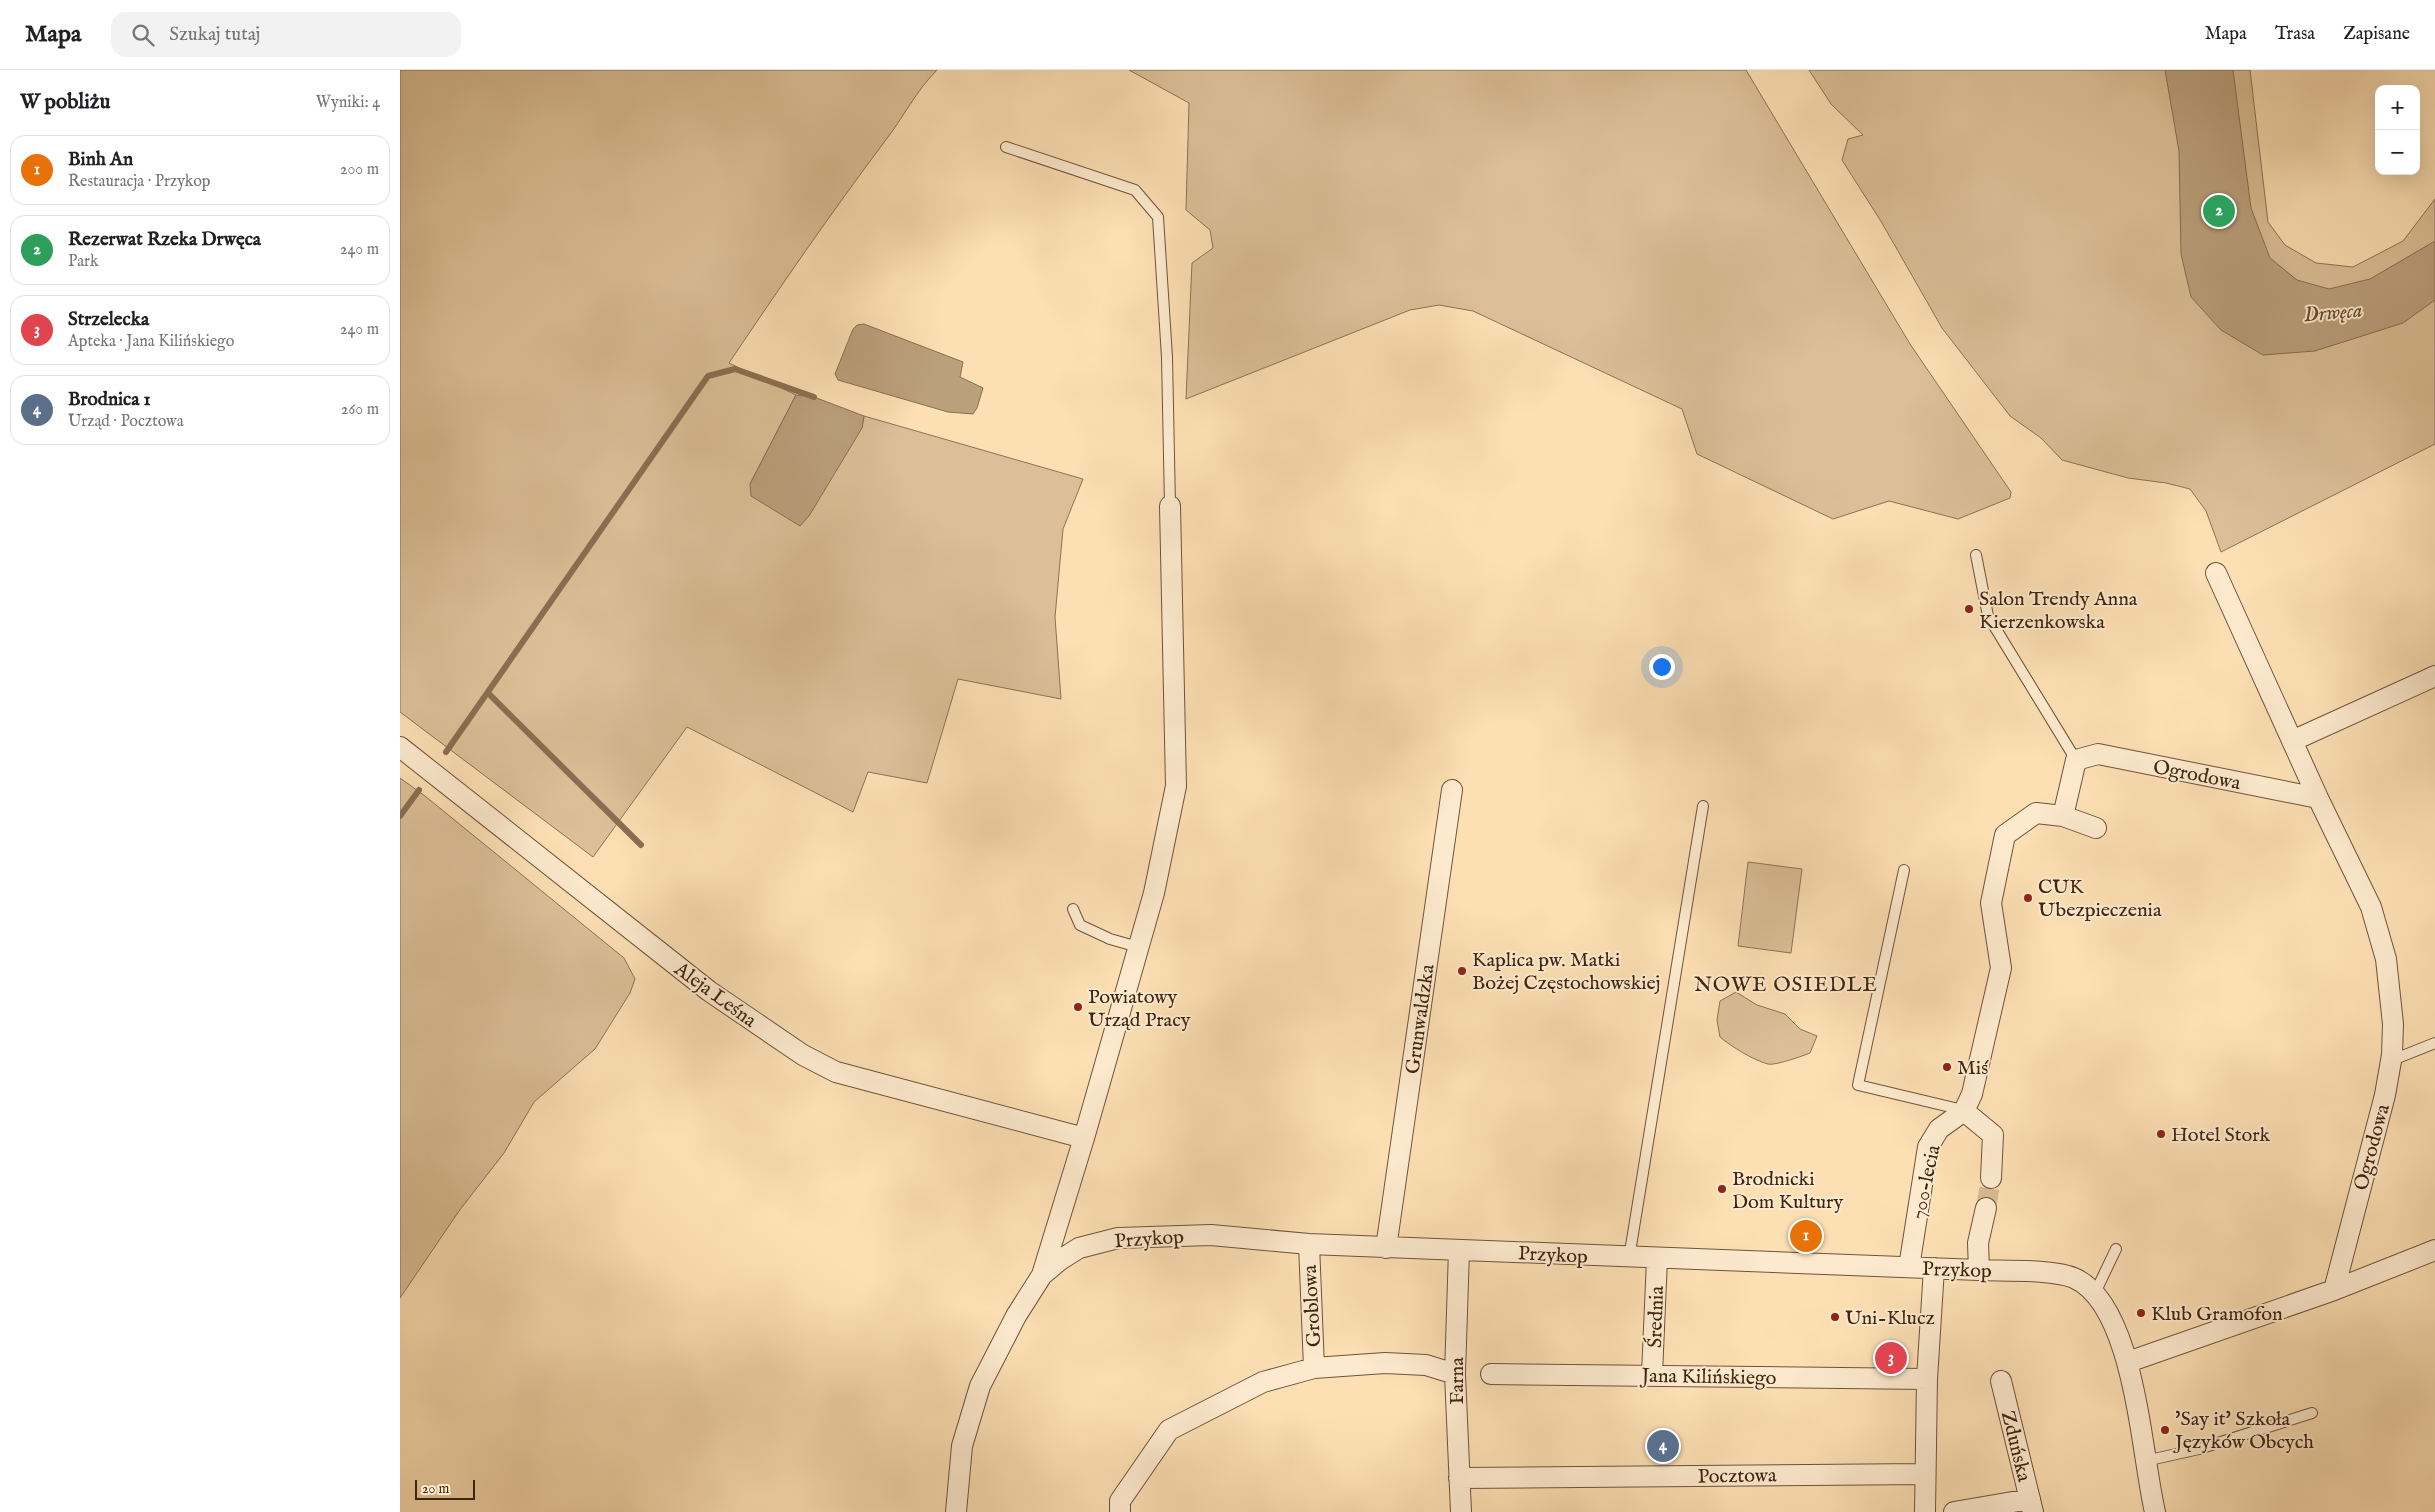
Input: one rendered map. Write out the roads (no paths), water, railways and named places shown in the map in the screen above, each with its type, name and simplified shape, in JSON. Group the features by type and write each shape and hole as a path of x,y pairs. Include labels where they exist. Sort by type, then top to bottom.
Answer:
{"street":[{"path":"1042,1275 1084,1138 1154,893 1176,786 1170,506"},
{"name":"Ogrodowa","path":"2216,573 2318,798 2371,907 2386,959 2393,1024 2385,1095 2334,1290"},
{"path":"2292,741 2435,676"},
{"name":"Aleja Leśna","path":"400,748 709,991 803,1055 836,1072 1084,1138"},
{"name":"Ogrodowa","path":"2076,760 2098,754 2318,798"},
{"path":"2063,816 2076,760"},
{"name":"Grunwaldzka","path":"1386,1248 1452,790"},
{"path":"1991,1178 1993,1135 1964,1110 1972,1094 2001,968 1991,903 2005,835 2036,813 2063,816 2096,828"},
{"name":"700-lecia","path":"1909,1267 1928,1147 1939,1129 1964,1110"},
{"path":"1979,1270 1978,1243 1986,1208"},
{"name":"Przykop","path":"956,1512 962,1446 980,1386 1016,1316 1042,1275 1079,1248 1118,1238 1211,1235 1309,1244 1386,1248 1934,1268 2052,1274 2073,1277 2095,1293 2106,1307 2128,1362 2155,1512"},
{"name":"Groblowa","path":"1309,1244 1314,1368"},
{"name":"Farna","path":"1459,1250 1455,1374 1461,1512"},
{"path":"2128,1362 2334,1290 2435,1250"},
{"name":"Średnia","path":"1652,1374 1657,1259"},
{"path":"1925,1512 1924,1474 1927,1379 1934,1268"},
{"path":"1120,1507 1168,1430 1263,1382 1314,1368 1385,1363 1426,1365 1455,1374"},
{"name":"Jana Kilińskiego","path":"1492,1374 1652,1374 1927,1379"},
{"name":"Zduńska","path":"2001,1381 2032,1505"},
{"name":"Pocztowa","path":"1459,1478 1924,1474"},
{"path":"1954,1512 2032,1505"}],"lane":[{"path":"1006,147 1135,190 1158,217 1167,357 1170,506"},
{"path":"1976,555 1988,616 2076,760"},
{"path":"1629,1258 1703,806"},
{"path":"1904,870 1858,1086 1964,1110"},
{"path":"1073,909 1080,925 1110,939 1138,947"},
{"path":"2390,1061 2435,1043"},
{"path":"2095,1293 2116,1249"},
{"path":"2145,1462 2199,1449 2312,1412"}],"water":[{"name":"Drwęca","path":"2165,70 2233,70 2251,208 2270,258 2297,280 2329,289 2370,279 2435,241 2435,300 2403,323 2315,351 2263,355 2221,330 2191,297 2181,254 2179,151"},
{"path":"864,324 963,362 960,377 983,388 977,408 973,414 948,412 838,380 835,374 853,329 857,325"},
{"path":"796,395 814,397 864,416 862,428 809,516 800,526 751,496 750,484"}],"waterway":[{"path":"446,752 708,376 735,369 814,397"},
{"path":"488,693 641,845"},
{"path":"400,816 419,790"}],"tunnel":[{"path":"1986,1208 1991,1178"}],"place":[{"name":"Rezerwat Rzeka Drwęca","path":"2219,211"},
{"name":"Salon Trendy Anna Kierzenkowska","path":"1969,609"},
{"name":"CUK Ubezpieczenia","path":"2028,898"},
{"name":"Kaplica pw. Matki Bożej Częstochowskiej","path":"1462,971"},
{"name":"Powiatowy Urząd Pracy","path":"1078,1007"},
{"name":"Miś","path":"1947,1067"},
{"name":"Hotel Stork","path":"2161,1134"},
{"name":"Brodnicki Dom Kultury","path":"1722,1189"},
{"name":"Binh An","path":"1806,1236"},
{"name":"Klub Gramofon","path":"2141,1313"},
{"name":"Uni-Klucz","path":"1835,1317"},
{"name":"Strzelecka","path":"1891,1358"},
{"name":"'Say it' Szkoła Języków Obcych","path":"2165,1430"},
{"name":"Brodnica 1","path":"1663,1446"}],"district":[{"name":"NOWE OSIEDLE","path":"1786,984"}]}
